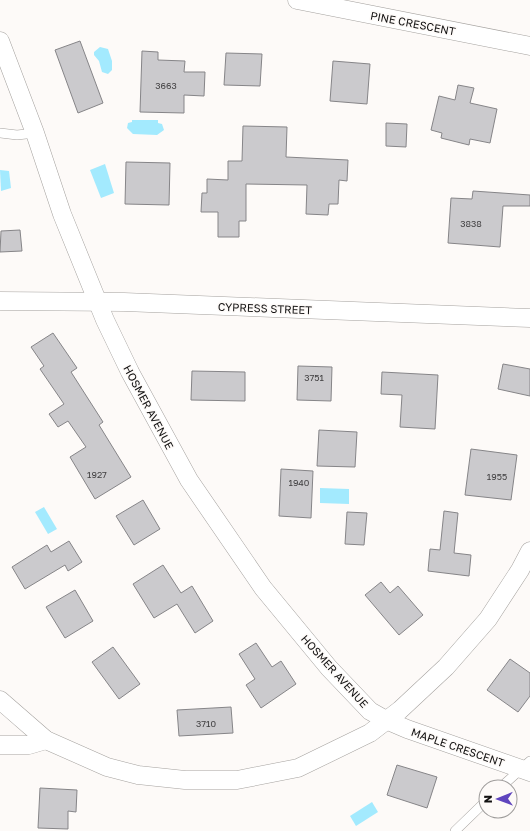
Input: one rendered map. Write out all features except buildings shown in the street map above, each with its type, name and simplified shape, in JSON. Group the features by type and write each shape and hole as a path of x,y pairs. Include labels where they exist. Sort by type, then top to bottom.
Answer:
{"street":[{"name":"PINE CRESCENT","path":"297,0 530,46"},
{"name":"HOSMER AVENUE","path":"0,41 35,133 62,214 98,302 130,372 189,480 263,588 319,656 370,711 386,720"},
{"name":"CYPRESS STREET","path":"0,301 98,302 530,318"},
{"path":"0,700 46,740 107,767 138,775 185,780 237,780 298,768 366,736 446,667 488,619 520,570 530,551"},
{"name":"MAPLE CRESCENT","path":"386,720 527,767"},
{"path":"0,745 29,745 46,740"}],"lane":[{"path":"0,133 17,135 35,133"},
{"path":"511,779 527,767"},
{"path":"455,831 478,809"}],"water":[{"path":"100,47 108,49 112,61 112,70 108,74 102,72 99,61 94,55 94,52"},
{"path":"132,120 158,120 158,123 162,124 164,130 157,135 133,134 127,128 128,123 132,122"},
{"path":"105,164 114,193 101,198 90,170"},
{"path":"0,170 9,171 11,188 1,191"},
{"path":"320,488 349,489 349,504 320,503"},
{"path":"44,507 57,529 48,534 35,512"},
{"path":"372,802 378,812 356,826 350,816"}]}
